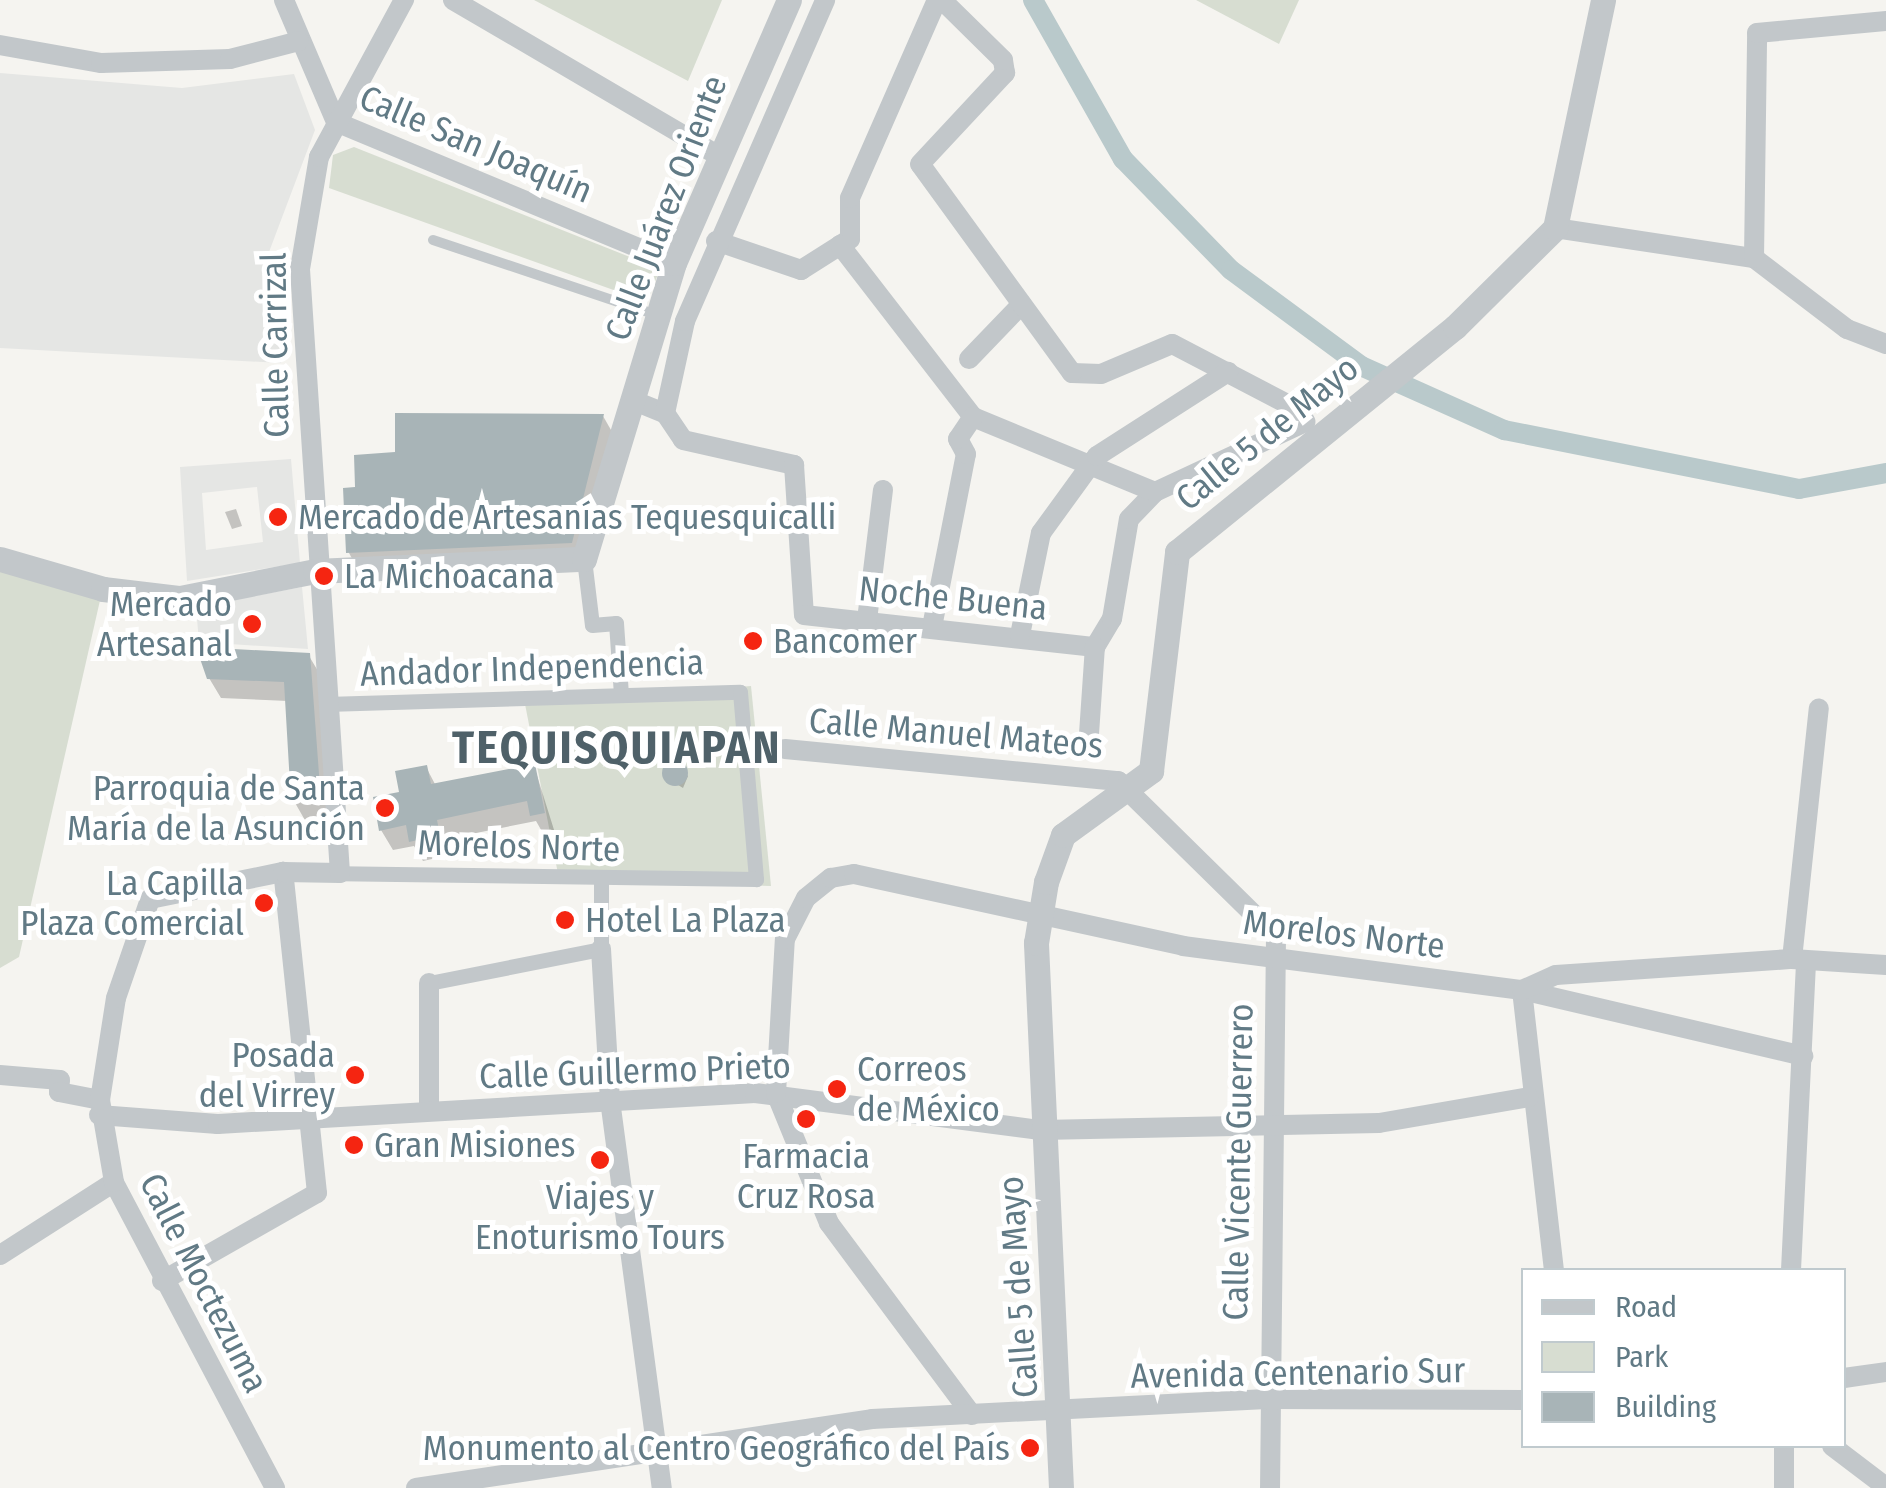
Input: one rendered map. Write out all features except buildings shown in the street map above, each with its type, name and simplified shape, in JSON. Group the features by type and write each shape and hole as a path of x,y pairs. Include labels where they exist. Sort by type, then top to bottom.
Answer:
{"street":[{"name":"Calle San Joaquín","path":"284,0 336,122 674,263"},
{"name":"Calle Carrizal","path":"340,873 315,571 300,269 319,157 404,0"},
{"path":"453,0 720,156"},
{"name":"Calle Juárez Oriente","path":"584,559 674,263 788,0"},
{"path":"665,413 716,241 824,0"},
{"path":"1089,734 1095,647 1112,619 1129,519 1155,492 1305,422 1299,410 1172,344 1084,378 1022,304 920,164 1005,73 1003,60 939,0 850,198 845,242 973,417 1093,460 1155,492"},
{"path":"1603,0 1556,228 1754,258 1847,329 1886,344"},
{"path":"1754,258 1757,33 1886,21"},
{"path":"0,46 101,62 230,58 299,41"},
{"name":"Calle 5 de Mayo","path":"1061,1488 1062,1413 1042,1130 1040,920 1064,835 1151,771 1177,552 1455,327 1556,228"},
{"path":"716,241 802,270 845,242"},
{"path":"969,359 1022,304"},
{"path":"1020,634 1041,533 1093,460 1228,372"},
{"name":"Noche Buena","path":"632,400 665,413 684,440 794,465 800,609 813,619 933,622 1095,647"},
{"path":"933,622 966,454 958,440 973,417"},
{"path":"868,620 883,490"},
{"path":"0,559 103,589 180,598 315,571 584,559 592,625 616,623 621,696"},
{"name":"Andador Independencia","path":"326,704 740,692 756,879"},
{"path":"1791,1268 1803,1056 1799,959 1819,708"},
{"name":"Calle Manuel Mateos","path":"785,750 1104,778 1129,788 1269,925 1275,958"},
{"path":"162,1281 314,1200 310,1118 283,872"},
{"path":"0,1075 60,1080 59,1092 100,1108 116,998 150,899 283,872 340,873"},
{"name":"Morelos Norte","path":"340,873 600,882 756,879"},
{"name":"Morelos Norte","path":"776,1093 785,939 806,898 854,874 1040,920 1275,958 1522,990 1556,975 1799,959 1886,965"},
{"path":"600,882 610,1100 662,1488"},
{"path":"429,1110 429,983 601,949"},
{"name":"Calle Vicente Guerrero","path":"1270,1488 1266,1398 1268,1124 1275,958"},
{"path":"1554,1268 1528,1097 1522,990 1803,1056"},
{"path":"776,1093 828,1223 972,1415"},
{"name":"Calle Guillermo Prieto","path":"100,1108 310,1118 776,1093 1042,1130 1379,1122 1528,1097"},
{"name":"Calle Moctezuma","path":"100,1108 114,1182 162,1281 275,1488"},
{"path":"0,1255 114,1182"},
{"path":"1846,1378 1886,1372"},
{"name":"Avenida Centenario Sur","path":"416,1488 657,1448 972,1415 1062,1413 1266,1398 1521,1400"},
{"path":"1784,1448 1784,1488"},
{"path":"1835,1448 1886,1487"}],"lane":[{"path":"433,240 658,315"}],"shaded area":[{"path":"0,73 182,88 294,74 315,130 269,252 274,285 284,285 281,363 0,348"},
{"name":"Mercado de Artesanías Tequesquicalli","path":"291,459 300,563 187,581 180,467","holes":["257,487 263,542 206,550 202,493"]},
{"name":"Mercado Artesanal","path":"302,587 308,649 199,642 196,607"}],"green space":[{"path":"534,0 722,0 688,81"},
{"path":"1196,0 1299,0 1279,44"},
{"path":"354,147 660,269 647,302 329,188 333,155"},
{"path":"0,564 101,596 19,957 0,968"},
{"path":"751,686 771,886 559,879 525,704"}],"waterway":[{"path":"1033,0 1123,159 1231,270 1361,366 1504,430 1799,489 1886,473"}],"place":[{"name":"Mercado de Artesanías Tequesquicalli","path":"278,517"},
{"name":"La Michoacana","path":"324,576"},
{"name":"Mercado Artesanal","path":"252,624"},
{"name":"Bancomer","path":"753,641"},
{"name":"Parroquia de Santa María de la Asunción","path":"385,808"},
{"name":"La Capilla Plaza Comercial","path":"264,903"},
{"name":"Hotel La Plaza","path":"565,920"},
{"name":"Posada del Virrey","path":"355,1075"},
{"name":"Correos de México","path":"837,1089"},
{"name":"Farmacia Cruz Rosa","path":"806,1119"},
{"name":"Gran Misiones","path":"354,1145"},
{"name":"Viajes y Enoturismo Tours","path":"600,1160"},
{"name":"Monumento al Centro Geográfico del País","path":"1030,1448"}],"district":[{"name":"TEQUISQUIAPAN","path":"617,749"}]}
